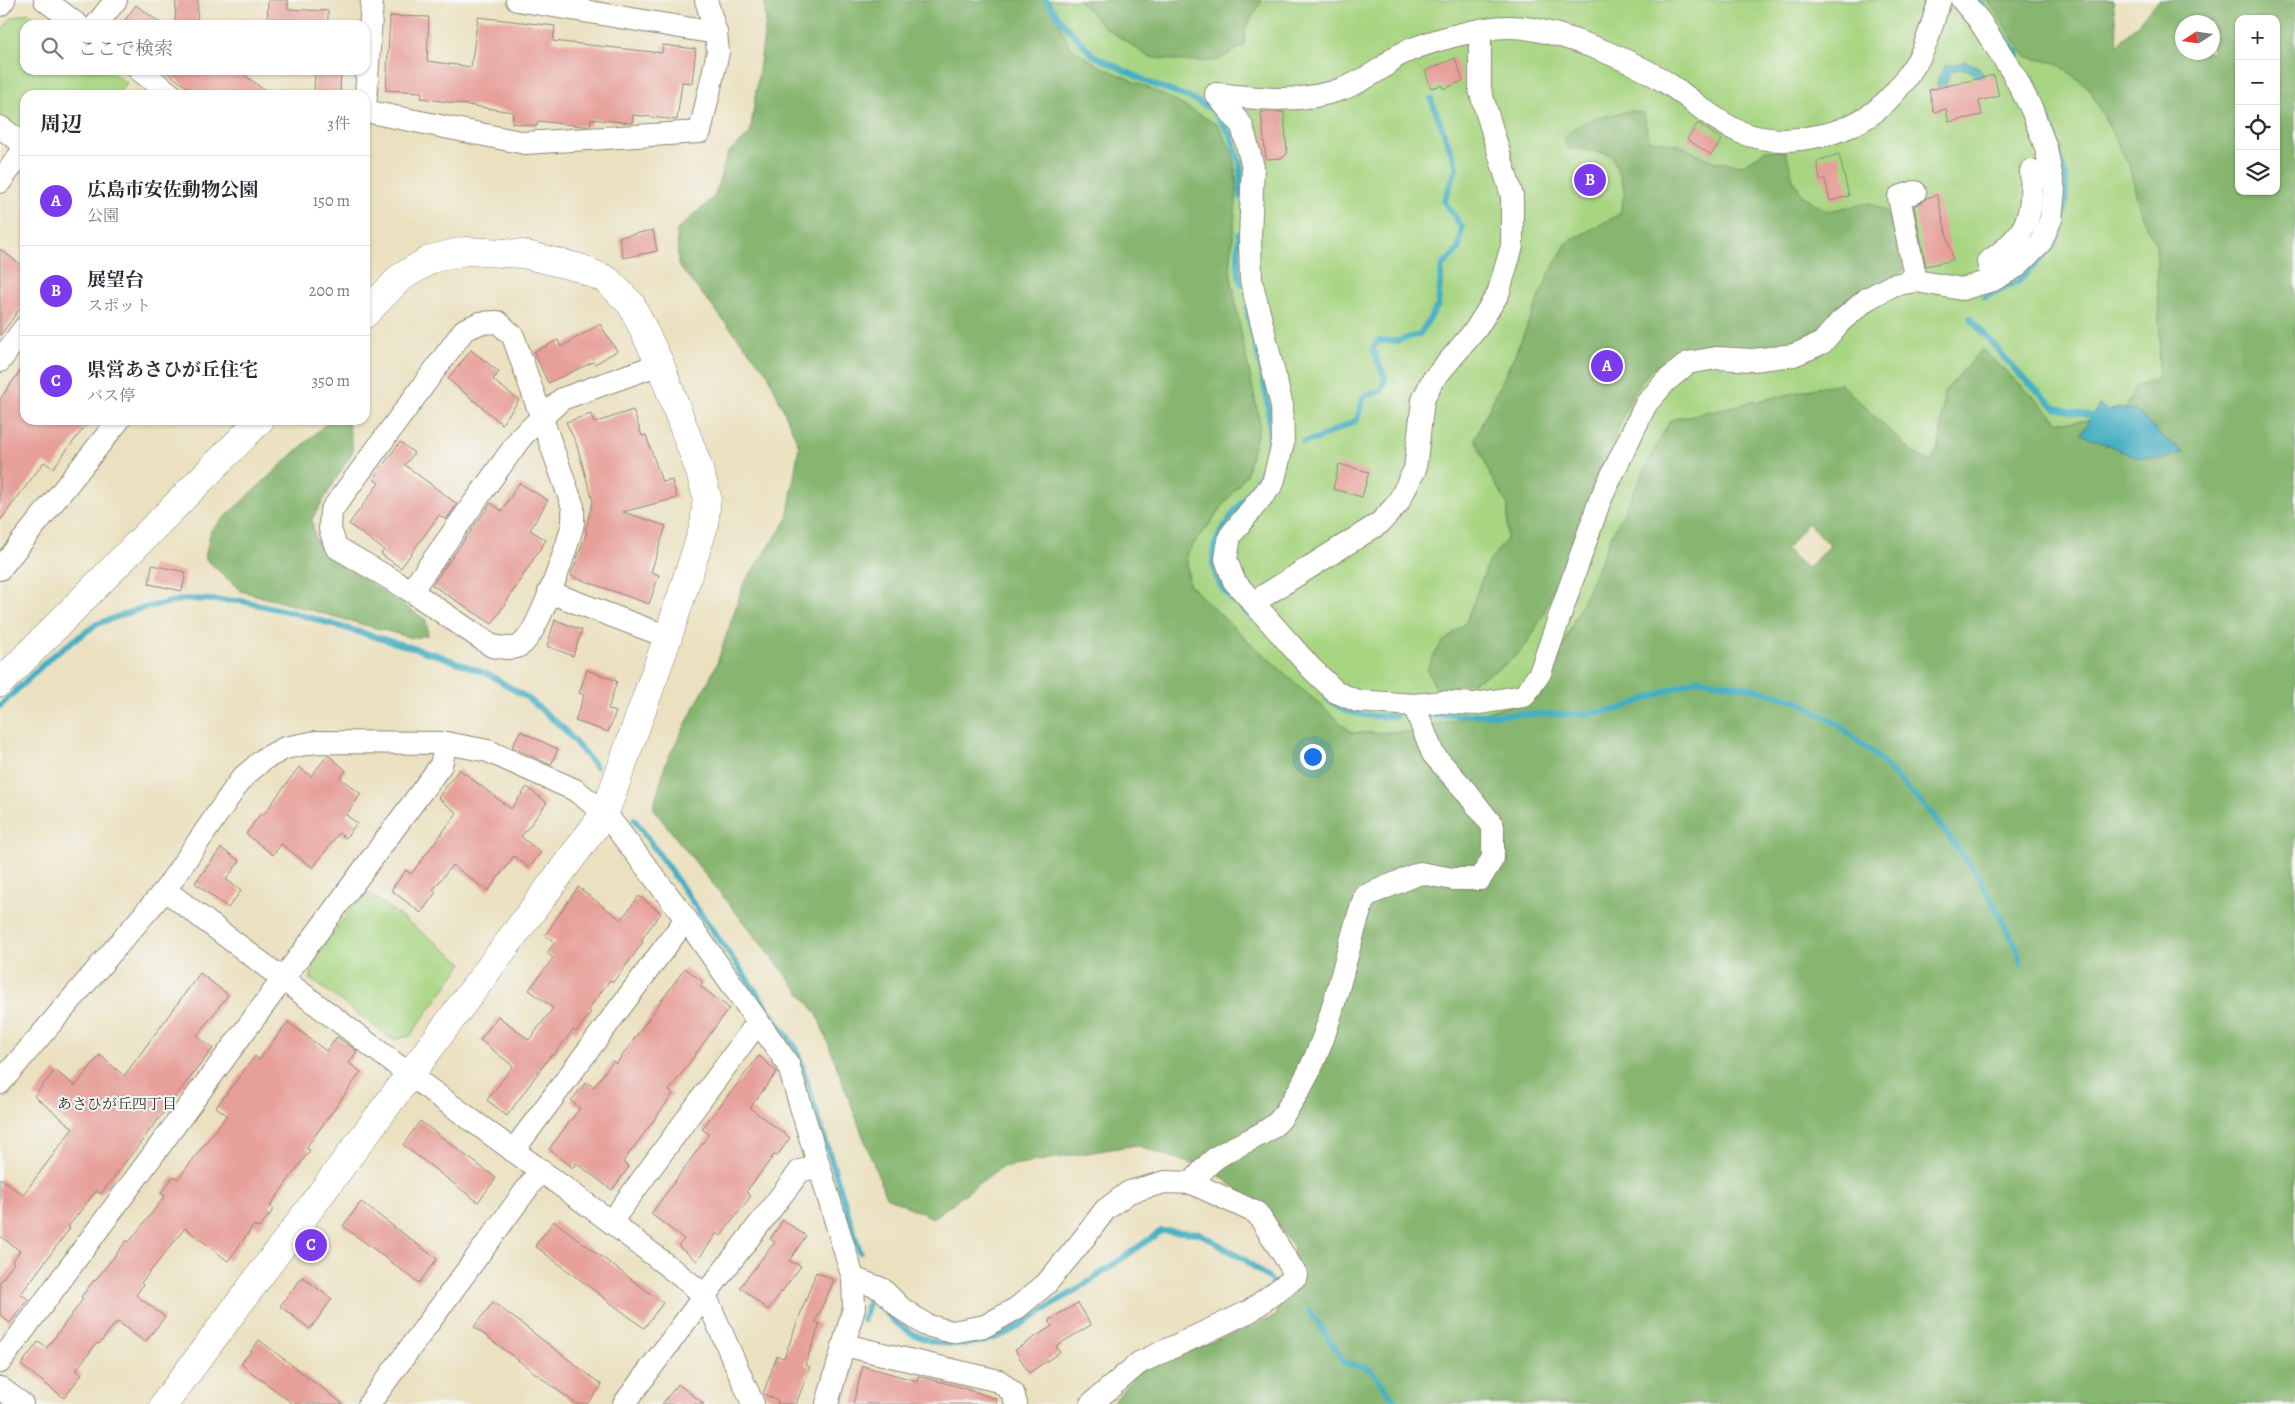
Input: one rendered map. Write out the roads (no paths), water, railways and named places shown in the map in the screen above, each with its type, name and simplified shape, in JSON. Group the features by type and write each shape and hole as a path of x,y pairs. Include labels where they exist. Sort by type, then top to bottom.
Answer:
{"street":[{"path":"0,6 4,0"},
{"path":"44,0 71,20"},
{"path":"100,20 116,0"},
{"path":"370,32 372,0"},
{"path":"518,0 716,34"},
{"path":"370,112 525,143 700,132 718,52 716,34 706,0"},
{"path":"1940,0 1918,61 1894,93 1862,120 1821,136 1779,141 1740,132 1670,85 1632,64 1588,46 1540,32 1509,27 1480,30 1428,45 1398,56 1382,68 1345,88 1312,97 1276,100 1216,94 1242,126 1253,167 1250,236 1251,280 1282,406 1283,443 1273,483 1230,536 1226,559 1234,581 1310,667 1336,692 1357,701 1414,705 1443,702 1474,704 1524,696 1540,672 1600,500 1646,404 1665,382 1688,363 1716,358 1753,360 1794,355 1822,343 1840,322 1867,300 1893,285 1916,281 1962,288 1993,280 2016,267 2041,242 2041,216 2031,171"},
{"path":"1962,0 1979,20 2008,66 2032,110 2046,148 2054,190 2041,216"},
{"path":"1254,602 1380,523 1398,503 1415,469 1423,400 1432,381 1476,329 1498,294 1512,246 1512,196 1480,90 1480,30"},
{"path":"146,75 165,90"},
{"path":"366,90 367,75"},
{"path":"0,127 20,143"},
{"path":"0,182 20,154"},
{"path":"1915,192 1898,197 1916,281"},
{"path":"164,1404 605,813 668,638 704,526 707,497 699,469 660,364 631,304 607,280 580,268 523,254 465,251 431,259 400,278 370,309"},
{"path":"498,322 513,336 542,418 573,507 573,525 532,633 521,645 507,649 492,646 411,591 336,547 330,529 331,511 464,330 480,323 498,322"},
{"path":"0,361 20,334"},
{"path":"411,591 522,436 562,399 660,364"},
{"path":"0,569 115,425"},
{"path":"0,683 255,425"},
{"path":"549,592 668,638"},
{"path":"1192,1183 1217,1157 1278,1122 1301,1088 1324,1033 1339,990 1354,928 1365,896 1420,873 1453,878 1480,879 1493,858 1493,826 1433,754 1414,705"},
{"path":"0,1083 165,890 242,778 264,759 285,748 316,742 446,743 497,755 575,790 605,813 686,919 788,1064 852,1278 854,1308 827,1404"},
{"path":"0,1362 441,766 446,743"},
{"path":"165,890 410,1075 611,1222 704,1295 752,1404"},
{"path":"513,1151 686,919"},
{"path":"611,1222 758,1022"},
{"path":"624,1404 704,1295 800,1171 819,1166"},
{"path":"369,1404 540,1171"},
{"path":"852,1278 882,1289 902,1310 926,1325 952,1332 985,1326 1017,1308 1046,1284 1105,1210 1129,1192 1165,1182 1192,1183 1257,1213 1297,1276 1250,1311 1138,1363 1091,1404"},
{"path":"844,1345 999,1382 1013,1393 1016,1404"},
{"path":"0,1388 22,1404"}],"water":[{"path":"1966,61 1979,67 1984,77 1978,79 1969,70 1958,70 1950,72 1945,87 1937,88 1939,76 1946,66"},
{"path":"2099,405 2107,411 2118,408 2135,410 2162,436 2184,452 2163,459 2137,457 2081,434"}],"waterway":[{"path":"1046,0 1063,23 1093,55 1152,84 1188,97 1212,109 1231,135 1240,164 1241,197"},
{"path":"1978,0 2018,54"},
{"path":"1985,297 2018,282 2054,246 2065,212 2066,177 2053,132 2031,78"},
{"path":"1303,442 1317,439 1357,420 1364,396 1381,391 1385,379 1373,349 1378,341 1397,341 1420,334 1438,305 1442,266 1458,250 1462,227 1444,201 1457,167 1431,99"},
{"path":"1239,234 1238,266 1241,284"},
{"path":"1247,308 1269,412 1269,447 1265,465 1256,482 1222,530 1215,547 1213,564 1219,583 1229,596 1250,616"},
{"path":"1970,318 2020,375 2056,408 2092,416"},
{"path":"0,706 51,657 97,624 139,609 185,599 242,601 291,612 440,656 490,675 529,699 563,728 596,767"},
{"path":"1426,715 1584,714 1620,709 1698,679 1751,688 1798,701 1840,726 1875,755 1931,813 1980,879 2015,944 2021,963"},
{"path":"1327,698 1351,712 1377,716 1396,716"},
{"path":"634,819 797,1050 860,1252"},
{"path":"874,1296 892,1319 908,1331 922,1338 952,1344 982,1342 1011,1331 1093,1279 1161,1231 1199,1233 1244,1259 1277,1285"},
{"path":"863,1320 871,1293"},
{"path":"1309,1310 1345,1363 1370,1369 1398,1404"},
{"path":"839,1404 849,1371"}],"place":[{"name":"展望台","path":"1590,180"},
{"name":"広島市安佐動物公園","path":"1607,366"},
{"name":"県営あさひが丘住宅","path":"311,1245"}],"district":[{"name":"あさひが丘四丁目","path":"117,1104"}]}
